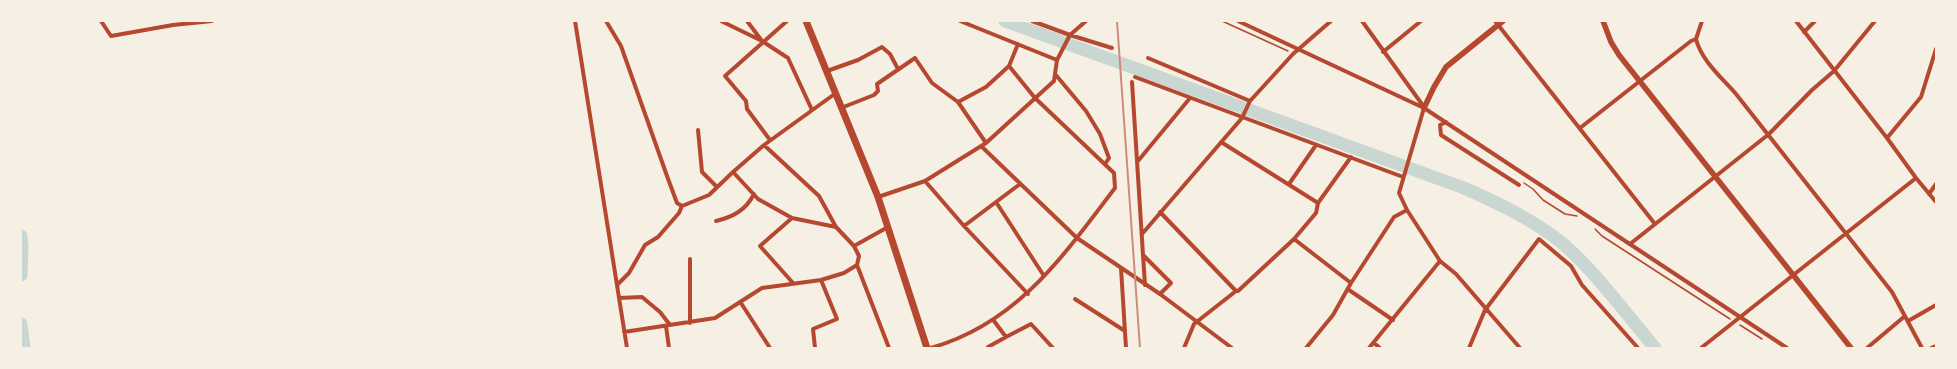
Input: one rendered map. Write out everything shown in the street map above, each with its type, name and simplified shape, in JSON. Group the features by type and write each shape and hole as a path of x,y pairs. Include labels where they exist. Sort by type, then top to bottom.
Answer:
{"main road":[{"path":"806,21 878,197 927,348"}],"street":[{"path":"101,21 112,36 173,23 212,21"},
{"path":"575,21 627,348"},
{"path":"606,21 621,46 666,176 677,203 682,206"},
{"path":"721,21 762,41 788,58 812,110"},
{"path":"747,21 762,41"},
{"path":"770,140 747,109 746,101 725,76 762,41 787,21"},
{"path":"960,21 1057,60"},
{"path":"1032,21 1112,48"},
{"path":"878,197 925,181 986,143 1054,80 1057,60 1063,52 1070,35 1086,21"},
{"path":"1238,21 1424,108 1787,348"},
{"path":"1142,234 1243,117 1249,102 1297,49 1331,21"},
{"path":"1362,21 1424,108"},
{"path":"1383,52 1421,21"},
{"path":"1503,21 1496,23 1446,67 1434,86 1424,108 1399,193 1407,210 1440,261 1456,274 1485,310 1520,348"},
{"path":"1603,21 1611,42 1619,55 1795,275 1851,348"},
{"path":"1702,21 1696,39 1713,69 1769,134 1847,232 1892,292 1922,348"},
{"path":"1796,21 1936,202"},
{"path":"1804,32 1815,21"},
{"path":"1630,244 1769,134 1812,90 1834,71 1876,21"},
{"path":"1496,23 1655,224"},
{"path":"1580,128 1641,82 1690,41 1696,39"},
{"path":"958,102 986,86 1009,66 1018,44"},
{"path":"826,71 858,60 882,47 890,54 898,69"},
{"path":"1887,138 1921,97 1936,49"},
{"path":"842,108 874,95 878,91 877,84 916,58 932,83 958,102 986,143"},
{"path":"1148,58 1249,102"},
{"path":"931,348 994,321 1028,294 1077,238 1115,188 1114,173 1035,98 1009,66"},
{"path":"1055,74 1086,111 1100,134 1109,158 1105,164"},
{"path":"1135,77 1403,176"},
{"path":"1132,82 1145,285"},
{"path":"617,285 628,273 645,245 658,237 679,213 682,206 709,195 770,140 836,93"},
{"path":"1138,162 1190,98"},
{"path":"1446,122 1440,125 1441,135 1519,185"},
{"path":"698,130 702,172 717,187"},
{"path":"1221,142 1318,203"},
{"path":"764,145 819,196 836,227 854,246 859,256 857,265 889,348"},
{"path":"1289,184 1316,145"},
{"path":"981,146 1077,238 1160,294 1231,348"},
{"path":"1184,348 1194,324 1236,291 1238,291 1294,239 1316,213 1318,203 1351,157"},
{"path":"733,172 758,198 792,218 836,227"},
{"path":"1701,348 1708,344 1916,178"},
{"path":"925,181 964,226 1028,294"},
{"path":"964,226 1020,184"},
{"path":"1929,194 1936,184"},
{"path":"716,222 733,217 750,202 754,194"},
{"path":"996,202 1044,276"},
{"path":"1306,348 1334,315 1349,290 1351,283 1394,217 1407,210"},
{"path":"1160,212 1236,291"},
{"path":"792,218 760,246 793,283"},
{"path":"854,246 888,226"},
{"path":"1294,239 1351,283"},
{"path":"1469,348 1485,310 1539,239 1570,266 1582,285 1638,348"},
{"path":"1143,255 1171,283 1160,294"},
{"path":"690,259 690,323"},
{"path":"1369,348 1440,261"},
{"path":"624,332 715,318 741,303 762,288 821,280 844,273 857,265"},
{"path":"1121,268 1126,348"},
{"path":"816,348 813,329 837,319 821,280"},
{"path":"1349,290 1393,320"},
{"path":"619,298 642,298 660,312 668,325 669,348"},
{"path":"1075,299 1125,332"},
{"path":"741,303 770,348"},
{"path":"1908,321 1936,305"},
{"path":"1867,348 1905,316"},
{"path":"994,321 1006,337"},
{"path":"989,348 988,346 1031,324 1054,348"},
{"path":"1374,343 1380,348"},
{"path":"1708,344 1713,348"},
{"path":"1931,348 1936,346"}],"waterway":[{"path":"1005,21 1464,188 1502,206 1539,226 1575,254 1599,280 1655,348"},
{"path":"21,236 21,275"},
{"path":"21,324 24,348"}],"railway":[{"path":"1117,21 1140,348"}]}
